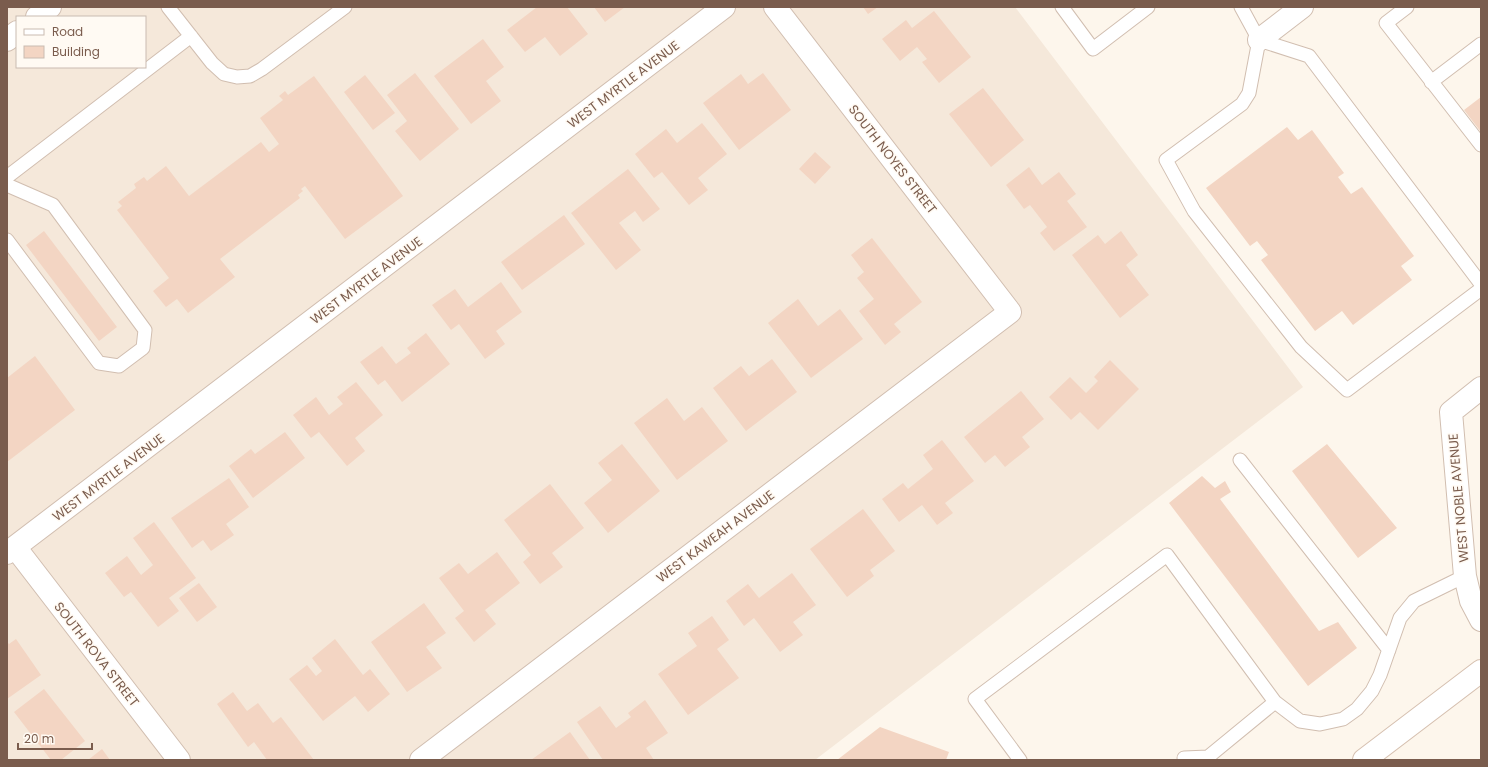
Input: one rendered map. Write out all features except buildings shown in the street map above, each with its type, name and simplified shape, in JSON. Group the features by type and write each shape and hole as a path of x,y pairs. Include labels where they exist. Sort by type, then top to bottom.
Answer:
{"street":[{"path":"38,16 50,7"},
{"name":"WEST MYRTLE AVENUE","path":"11,550 724,7"},
{"name":"SOUTH NOYES STREET","path":"775,7 1010,312"},
{"path":"1259,40 1302,7"},
{"path":"7,40 16,33"},
{"name":"WEST KAWEAH AVENUE","path":"421,760 1010,312"},
{"name":"WEST NOBLE AVENUE","path":"1481,388 1451,412 1465,576 1471,601 1481,620"},
{"name":"SOUTH ROVA STREET","path":"11,550 179,760"},
{"path":"1364,760 1481,671"}],"lane":[{"path":"168,7 212,63 224,74 237,78 250,76 262,69 345,7"},
{"path":"1062,7 1093,49 1148,7"},
{"path":"1241,7 1259,40 1249,93 1242,104 1166,160 1194,211 1302,347 1347,390 1481,289"},
{"path":"1407,7 1386,23 1481,145"},
{"path":"7,177 191,36"},
{"path":"1259,40 1309,56 1481,284"},
{"path":"1431,82 1481,44"},
{"path":"7,186 53,205 145,330 143,348 119,366 99,363 7,240"},
{"path":"1240,460 1389,650"},
{"path":"1020,760 975,699 1167,555 1275,702 1300,721 1320,724 1343,719 1357,709 1372,692 1400,618 1414,601 1465,576"},
{"path":"1184,758 1209,758 1275,702"}],"shaded area":[{"path":"7,7 1015,7 1303,387 815,760 7,760"}]}
